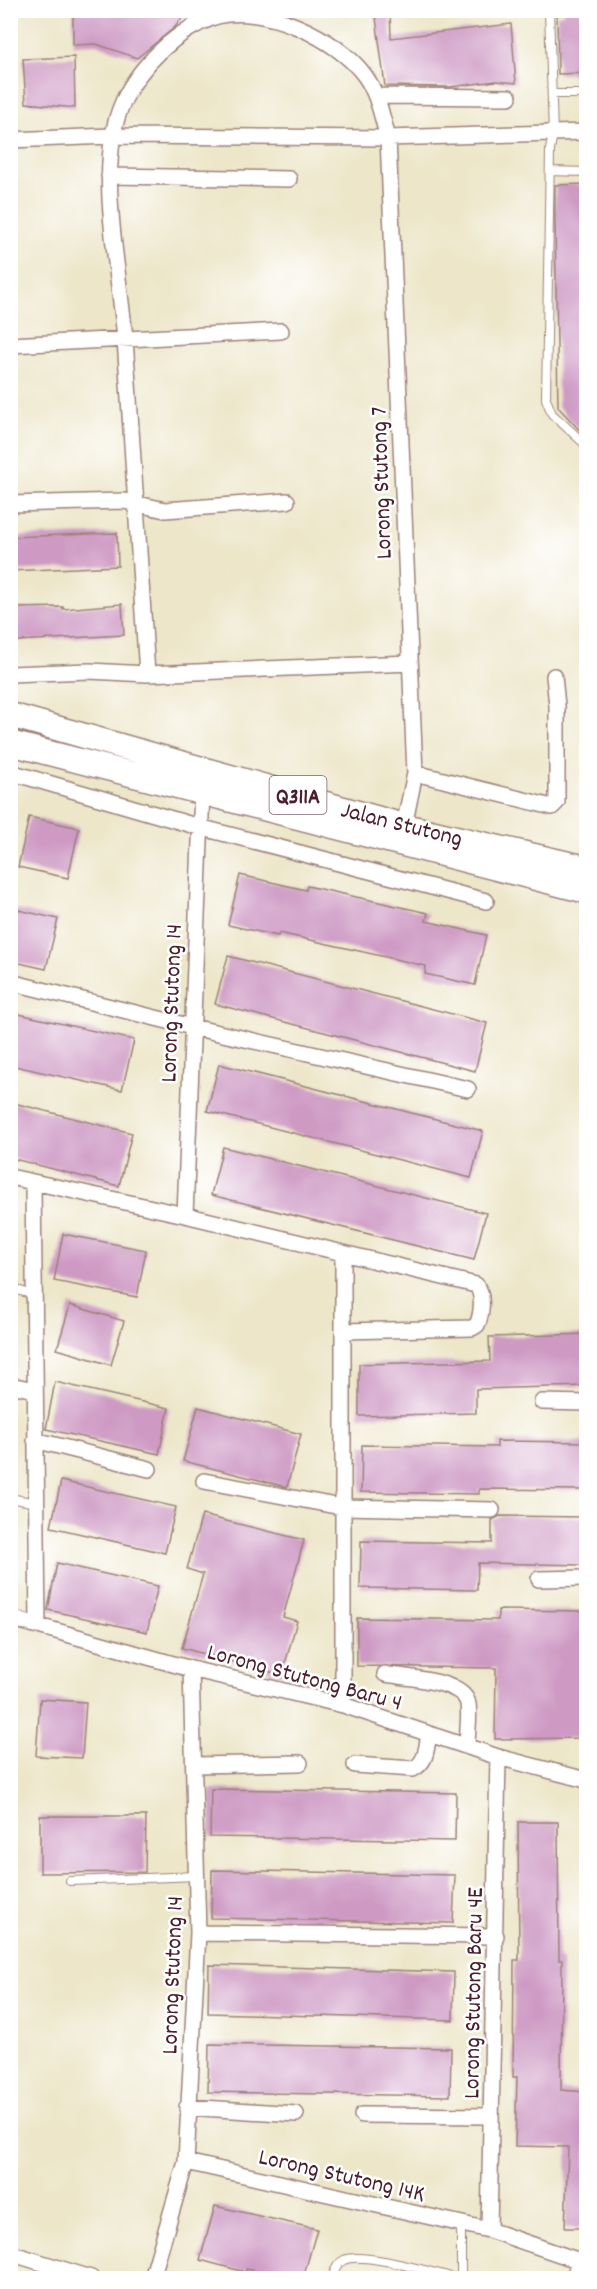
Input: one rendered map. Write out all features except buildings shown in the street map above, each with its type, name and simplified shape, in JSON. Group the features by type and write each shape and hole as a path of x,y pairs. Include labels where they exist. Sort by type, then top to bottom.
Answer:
{"main road":[{"name":"Jalan Stutong","path":"10,715 404,826 586,867"},
{"name":"Jalan Stutong","path":"10,743 586,891"}],"street":[{"name":"Lorong Stutong 7","path":"214,14 280,20 306,30 350,60 365,76 376,96 388,138 414,773 404,826"},
{"path":"147,674 125,338 109,176 111,136 122,103 134,81 167,46 214,14"},
{"path":"376,96 509,97"},
{"path":"10,140 111,136 388,138 586,132"},
{"path":"109,176 289,179"},
{"path":"10,345 281,331"},
{"path":"10,504 124,501 165,510 287,501"},
{"path":"10,674 89,671 147,674 410,663"},
{"path":"414,773 552,807 557,802 558,759 554,676"},
{"path":"10,772 200,827 486,901"},
{"name":"Lorong Stutong 14","path":"185,1215 202,792"},
{"path":"10,982 468,1089"},
{"path":"10,1177 185,1215 476,1286 481,1294 480,1319 472,1328 343,1331"},
{"path":"33,1183 38,1626"},
{"path":"343,1255 341,1507 343,1705"},
{"path":"10,1385 35,1390"},
{"path":"542,1402 586,1403"},
{"path":"35,1440 149,1469"},
{"path":"204,1481 341,1507 492,1510"},
{"path":"539,1579 586,1578"},
{"name":"Lorong Stutong Baru 4","path":"10,1618 191,1669 343,1705 498,1756 586,1780"},
{"name":"Lorong Stutong 14","path":"152,2278 186,2162 187,2107 198,1933 191,1669"},
{"path":"385,1674 452,1686 463,1693 468,1704 466,1746"},
{"path":"355,1765 413,1769 421,1765 425,1758 429,1734"},
{"name":"Lorong Stutong Baru 4E","path":"489,2230 498,1756"},
{"path":"194,1765 300,1762"},
{"path":"198,1933 496,1936"},
{"path":"187,2107 296,2114"},
{"path":"362,2115 491,2116"},
{"name":"Lorong Stutong 14K","path":"186,2162 489,2230 582,2261"},
{"path":"10,2253 91,2278"},
{"path":"576,2278 582,2261"}],"lane":[{"path":"549,10 553,133 550,171 546,399 552,414 586,445"},
{"path":"553,94 586,94"},
{"path":"550,171 586,171"},
{"path":"10,1288 34,1295"},
{"path":"10,1498 36,1503"},
{"path":"70,1881 197,1876"},
{"path":"461,2224 461,2278"},
{"path":"332,2278 334,2270 344,2260 360,2257 435,2276 455,2278"}]}
